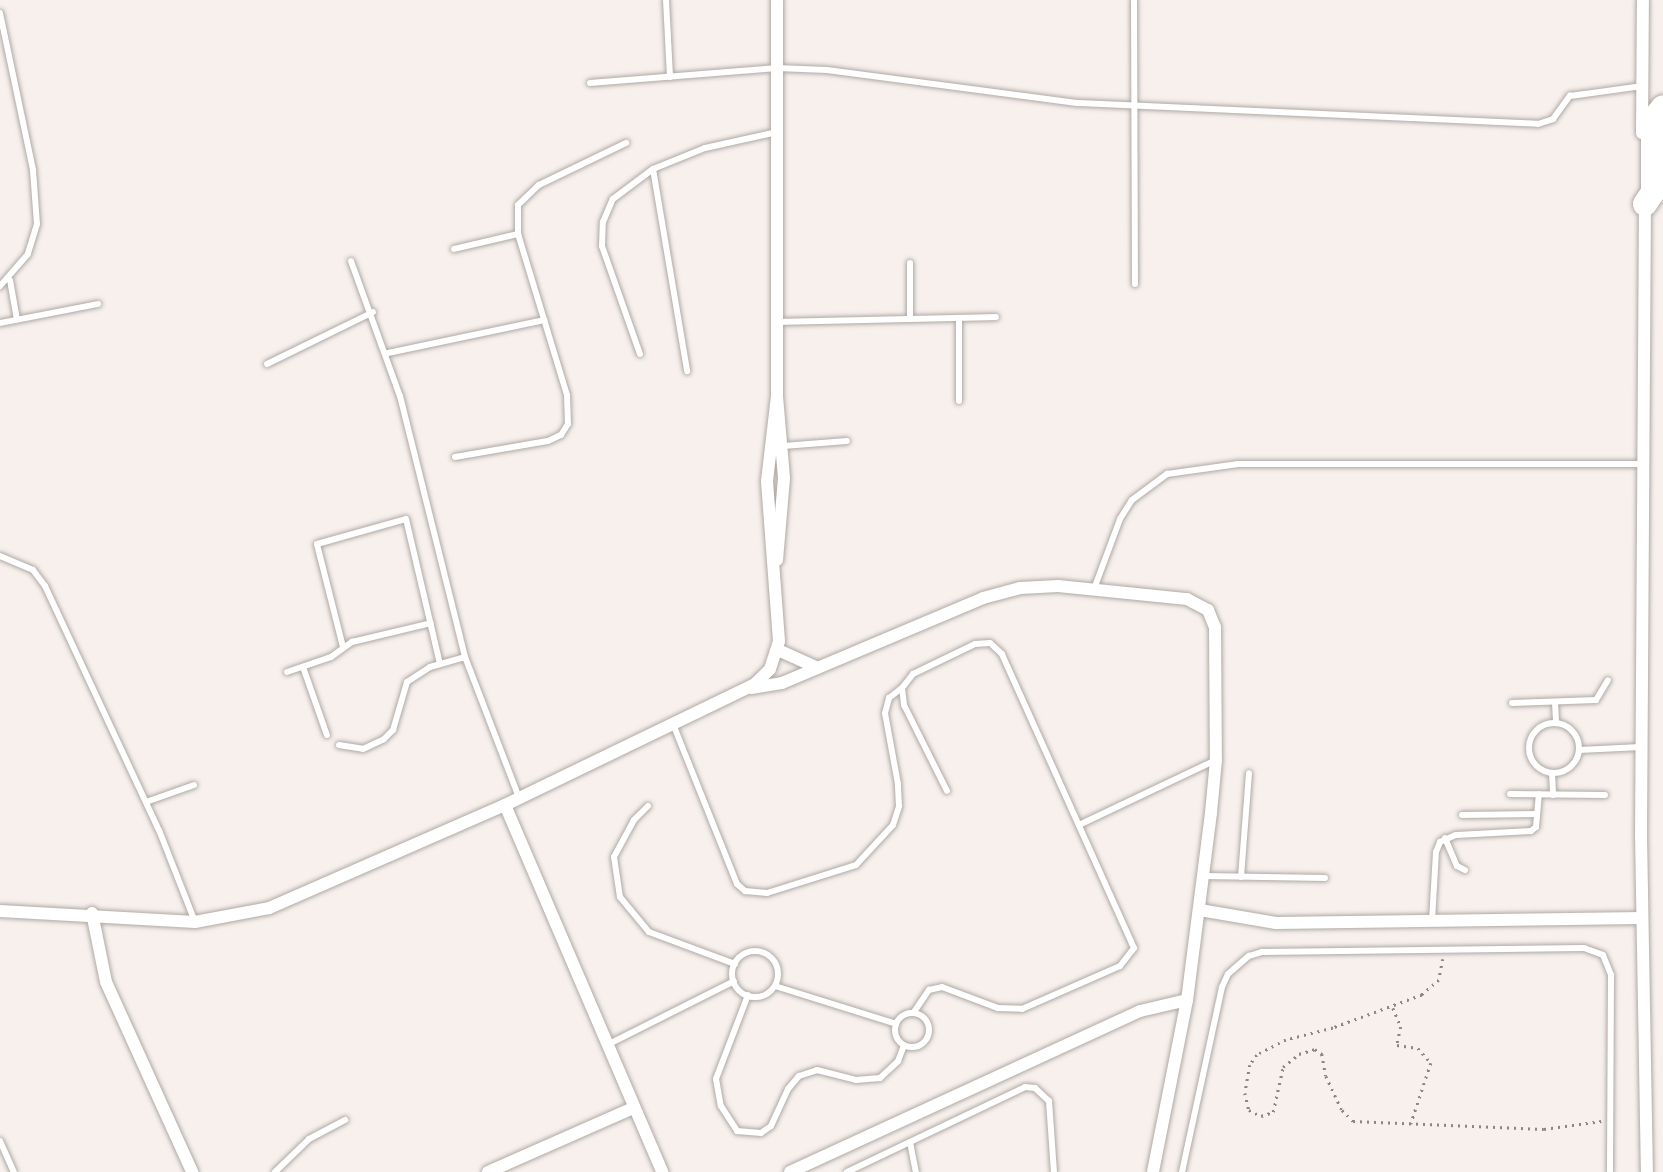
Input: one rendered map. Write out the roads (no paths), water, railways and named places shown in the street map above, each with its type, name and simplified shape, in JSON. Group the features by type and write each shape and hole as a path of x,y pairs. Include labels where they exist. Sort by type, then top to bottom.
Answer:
{"highway":[{"path":"1645,204 1653,192 1652,111"}],"street":[{"path":"0,911 92,913 195,922 269,908 505,805 746,689 763,677 778,650 768,481 777,396 777,0"},
{"path":"1643,0 1642,86 1652,111"},
{"path":"1645,204 1641,747 1647,1172"},
{"path":"775,574 783,510 783,446 777,396"},
{"path":"746,689 782,682 1001,592 1039,586 1094,589 1186,599 1208,610 1215,627 1216,761 1187,1000 1153,1172"},
{"path":"778,650 816,667"},
{"path":"505,805 662,1172"},
{"path":"1200,910 1276,923 1642,918"},
{"path":"92,913 106,982 192,1172"},
{"path":"790,1172 1140,1011 1187,1000"},
{"path":"488,1172 633,1108"}],"lane":[{"path":"666,0 670,77"},
{"path":"1134,0 1135,284"},
{"path":"0,13 37,199 37,224 29,254 10,280 0,286"},
{"path":"590,83 777,68 1134,106 1543,124 1553,119 1570,96 1642,86"},
{"path":"640,354 602,246 603,222 613,199 653,169 705,148 777,132"},
{"path":"455,457 548,442 561,435 568,424 567,395 518,234 517,212 526,192 626,143"},
{"path":"653,169 687,371"},
{"path":"454,249 518,234"},
{"path":"351,261 388,353 465,657 519,798"},
{"path":"910,262 910,319"},
{"path":"10,280 17,319"},
{"path":"0,323 98,304"},
{"path":"267,364 373,312"},
{"path":"778,322 996,317"},
{"path":"959,318 959,401"},
{"path":"388,353 545,320"},
{"path":"783,446 847,441"},
{"path":"1094,589 1115,529 1132,500 1167,474 1238,464 1644,464"},
{"path":"343,648 317,544 321,539 408,521 440,664"},
{"path":"0,556 40,577 146,802 195,922"},
{"path":"287,672 331,657 343,648 431,622"},
{"path":"673,724 737,884 745,891 766,894 856,865 893,825 899,806 898,784 885,713 889,698 902,688 913,674 975,644 983,642 998,648 1134,940 1127,962 1022,1009 998,1008 942,987 929,990 914,1012 896,1024 895,1032 904,1045"},
{"path":"339,744 363,749 384,739 393,730 407,682 440,664 465,657"},
{"path":"303,667 327,735"},
{"path":"1512,703 1596,700 1608,680"},
{"path":"902,688 904,705 947,791"},
{"path":"1555,702 1556,723"},
{"path":"1556,723 1575,735 1579,750 1573,765 1552,773 1533,761 1529,746 1541,727 1556,723"},
{"path":"1579,750 1641,747"},
{"path":"1079,825 1216,761"},
{"path":"1241,877 1250,773"},
{"path":"1552,773 1553,794"},
{"path":"146,802 194,785"},
{"path":"1510,794 1605,795"},
{"path":"1445,838 1531,831 1536,827 1539,794"},
{"path":"648,806 634,820 614,857 620,897 649,932 735,964"},
{"path":"1462,815 1537,814"},
{"path":"1445,838 1457,866 1465,870"},
{"path":"1432,921 1436,852 1445,838"},
{"path":"1204,876 1325,878"},
{"path":"1182,1172 1218,1002 1228,974 1237,964 1262,952 1584,948 1603,955 1611,975 1610,1172"},
{"path":"761,951 777,965 775,985 768,993 748,995 734,981 735,964 741,956 761,951"},
{"path":"607,1045 734,981"},
{"path":"775,985 896,1024"},
{"path":"748,995 716,1079 720,1106 737,1131 761,1133 771,1126 788,1090 799,1076 817,1070 856,1080 880,1078 898,1061 904,1045"},
{"path":"904,1045 917,1046 930,1031 926,1018 914,1012"},
{"path":"847,1172 1016,1091 1035,1088 1049,1101 1054,1172"},
{"path":"275,1172 309,1139 345,1120"},
{"path":"0,1141 14,1172"},
{"path":"910,1142 916,1172"}]}
